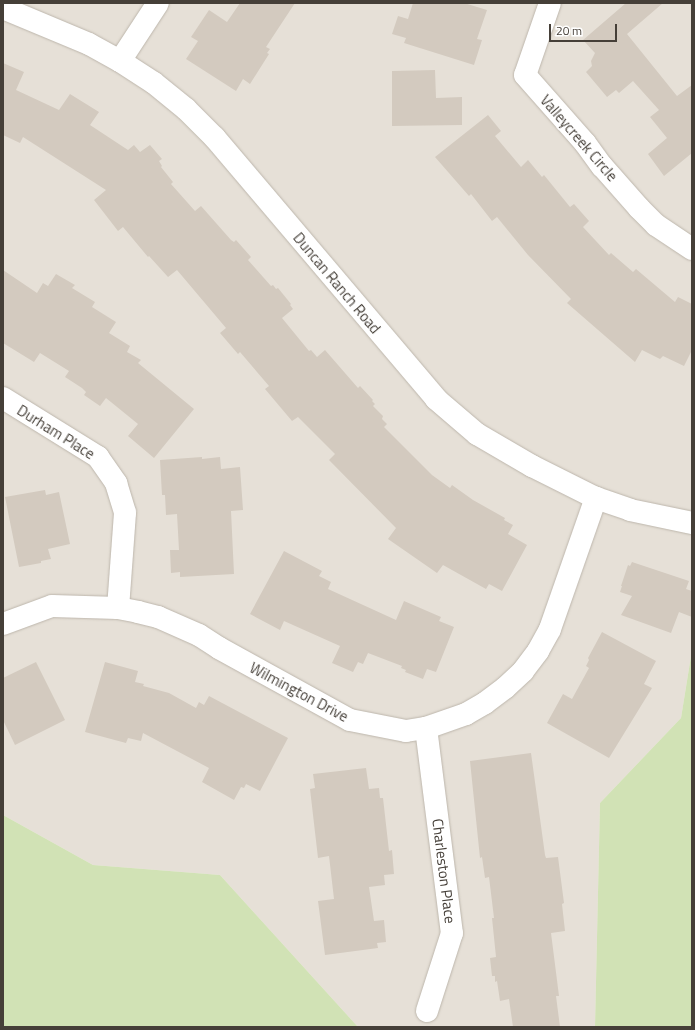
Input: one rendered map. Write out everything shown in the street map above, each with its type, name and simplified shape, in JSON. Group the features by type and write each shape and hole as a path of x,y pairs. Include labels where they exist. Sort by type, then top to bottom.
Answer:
{"street":[{"path":"120,61 158,3"},
{"name":"Valleycreek Circle","path":"550,3 525,75 585,143 602,166 656,225 692,249"},
{"name":"Duncan Ranch Road","path":"3,8 77,38 120,61 154,84 186,109 215,138 436,398 477,434 532,466 596,498 630,510 692,523"},
{"name":"Durham Place","path":"3,398 98,457 116,483 125,513 118,608"},
{"name":"Wilmington Drive","path":"3,624 52,606 118,608 145,614 177,625 350,720 406,731 426,728 447,722 485,704 523,671 538,651 550,629 596,498"},
{"name":"Charleston Place","path":"426,728 452,933 427,1011"}],"shaded area":[{"path":"3,3 692,3 692,650 681,718 600,803 595,1027 358,1027 220,875 93,865 3,815"}],"green space":[{"path":"692,650 692,1027 595,1027 600,803 681,718"},
{"path":"3,815 93,865 220,875 358,1027 3,1027"}],"building":[{"path":"240,3 295,3 266,47 270,49 267,53 269,54 250,84 243,79 236,91 186,59 198,41 191,37 209,10 227,22"},
{"path":"413,3 464,3 487,10 477,39 482,40 474,65 404,43 406,38 392,34 398,16 408,19"},
{"path":"626,3 663,3 627,34 677,96 692,85 692,153 664,176 648,154 667,138 650,117 659,110 633,81 619,93 616,90 607,97 586,72 592,66 591,61 595,53 583,40"},
{"path":"3,63 24,72 16,90 59,110 70,94 99,112 90,125 128,150 134,145 140,152 150,145 162,159 159,161 162,166 161,167 173,182 171,184 195,211 201,206 231,240 234,242 236,240 251,257 248,260 271,286 273,285 276,289 278,288 291,304 290,305 293,309 282,318 309,351 311,350 317,357 325,350 358,388 360,386 373,400 372,401 375,404 373,406 383,416 382,419 387,424 384,427 432,475 450,488 452,485 473,500 505,518 504,520 513,525 508,534 527,545 502,591 489,584 486,589 443,565 437,573 388,539 396,528 329,460 335,454 298,417 292,421 265,389 269,386 240,352 238,354 220,333 226,328 177,270 168,277 149,256 148,257 123,227 118,231 94,200 106,190 23,137 20,143 3,135"},
{"path":"435,70 436,98 462,97 462,125 392,126 392,71"},
{"path":"488,115 501,131 495,136 521,167 528,160 542,177 544,175 570,207 574,204 589,221 583,227 609,255 611,253 633,272 636,269 675,302 678,297 692,304 692,350 684,366 663,356 660,359 642,350 635,362 567,303 571,299 528,255 497,217 492,221 471,194 469,196 435,157"},
{"path":"3,270 37,293 43,283 48,286 56,274 75,285 72,288 95,302 92,307 116,322 109,333 130,346 127,352 141,360 138,363 194,409 154,458 128,436 138,424 106,398 100,406 84,395 86,392 82,388 65,377 69,371 40,353 34,362 3,343"},
{"path":"202,457 202,459 220,457 221,469 240,467 243,510 231,511 234,574 180,577 180,572 171,573 170,550 179,550 177,514 166,515 165,495 162,495 160,460"},
{"path":"45,490 46,495 59,492 70,544 48,549 51,559 41,561 41,563 19,567 5,497"},
{"path":"284,551 322,571 319,576 331,582 328,589 396,620 404,601 441,617 439,621 454,627 436,672 427,669 423,679 405,672 406,670 401,668 402,666 368,653 363,664 358,662 353,672 332,663 340,646 284,621 280,630 250,614"},
{"path":"632,562 689,581 686,589 692,591 692,617 679,612 671,633 621,615 632,596 620,592 628,565 630,566"},
{"path":"602,632 656,661 644,684 652,688 609,758 547,723 563,694 572,699 589,668 586,666 589,660 588,658"},
{"path":"36,662 65,720 15,745 3,720 3,678"},
{"path":"105,662 138,671 135,682 144,684 143,686 169,693 196,708 199,702 204,705 209,696 288,738 260,791 246,784 244,788 241,787 234,800 202,782 209,768 143,733 141,741 128,738 126,743 85,732"},
{"path":"531,753 545,855 546,858 558,857 564,903 562,904 565,931 551,933 559,996 556,996 560,1027 513,1027 509,999 500,1001 497,981 495,982 495,976 492,976 490,958 496,957 492,918 494,918 489,877 485,878 482,857 480,858 470,761"},
{"path":"366,768 369,789 379,788 380,798 383,798 389,851 392,850 394,874 384,875 385,885 369,887 374,921 384,920 386,942 377,943 378,948 325,955 318,901 334,899 329,856 318,858 310,789 315,788 313,774"}]}
